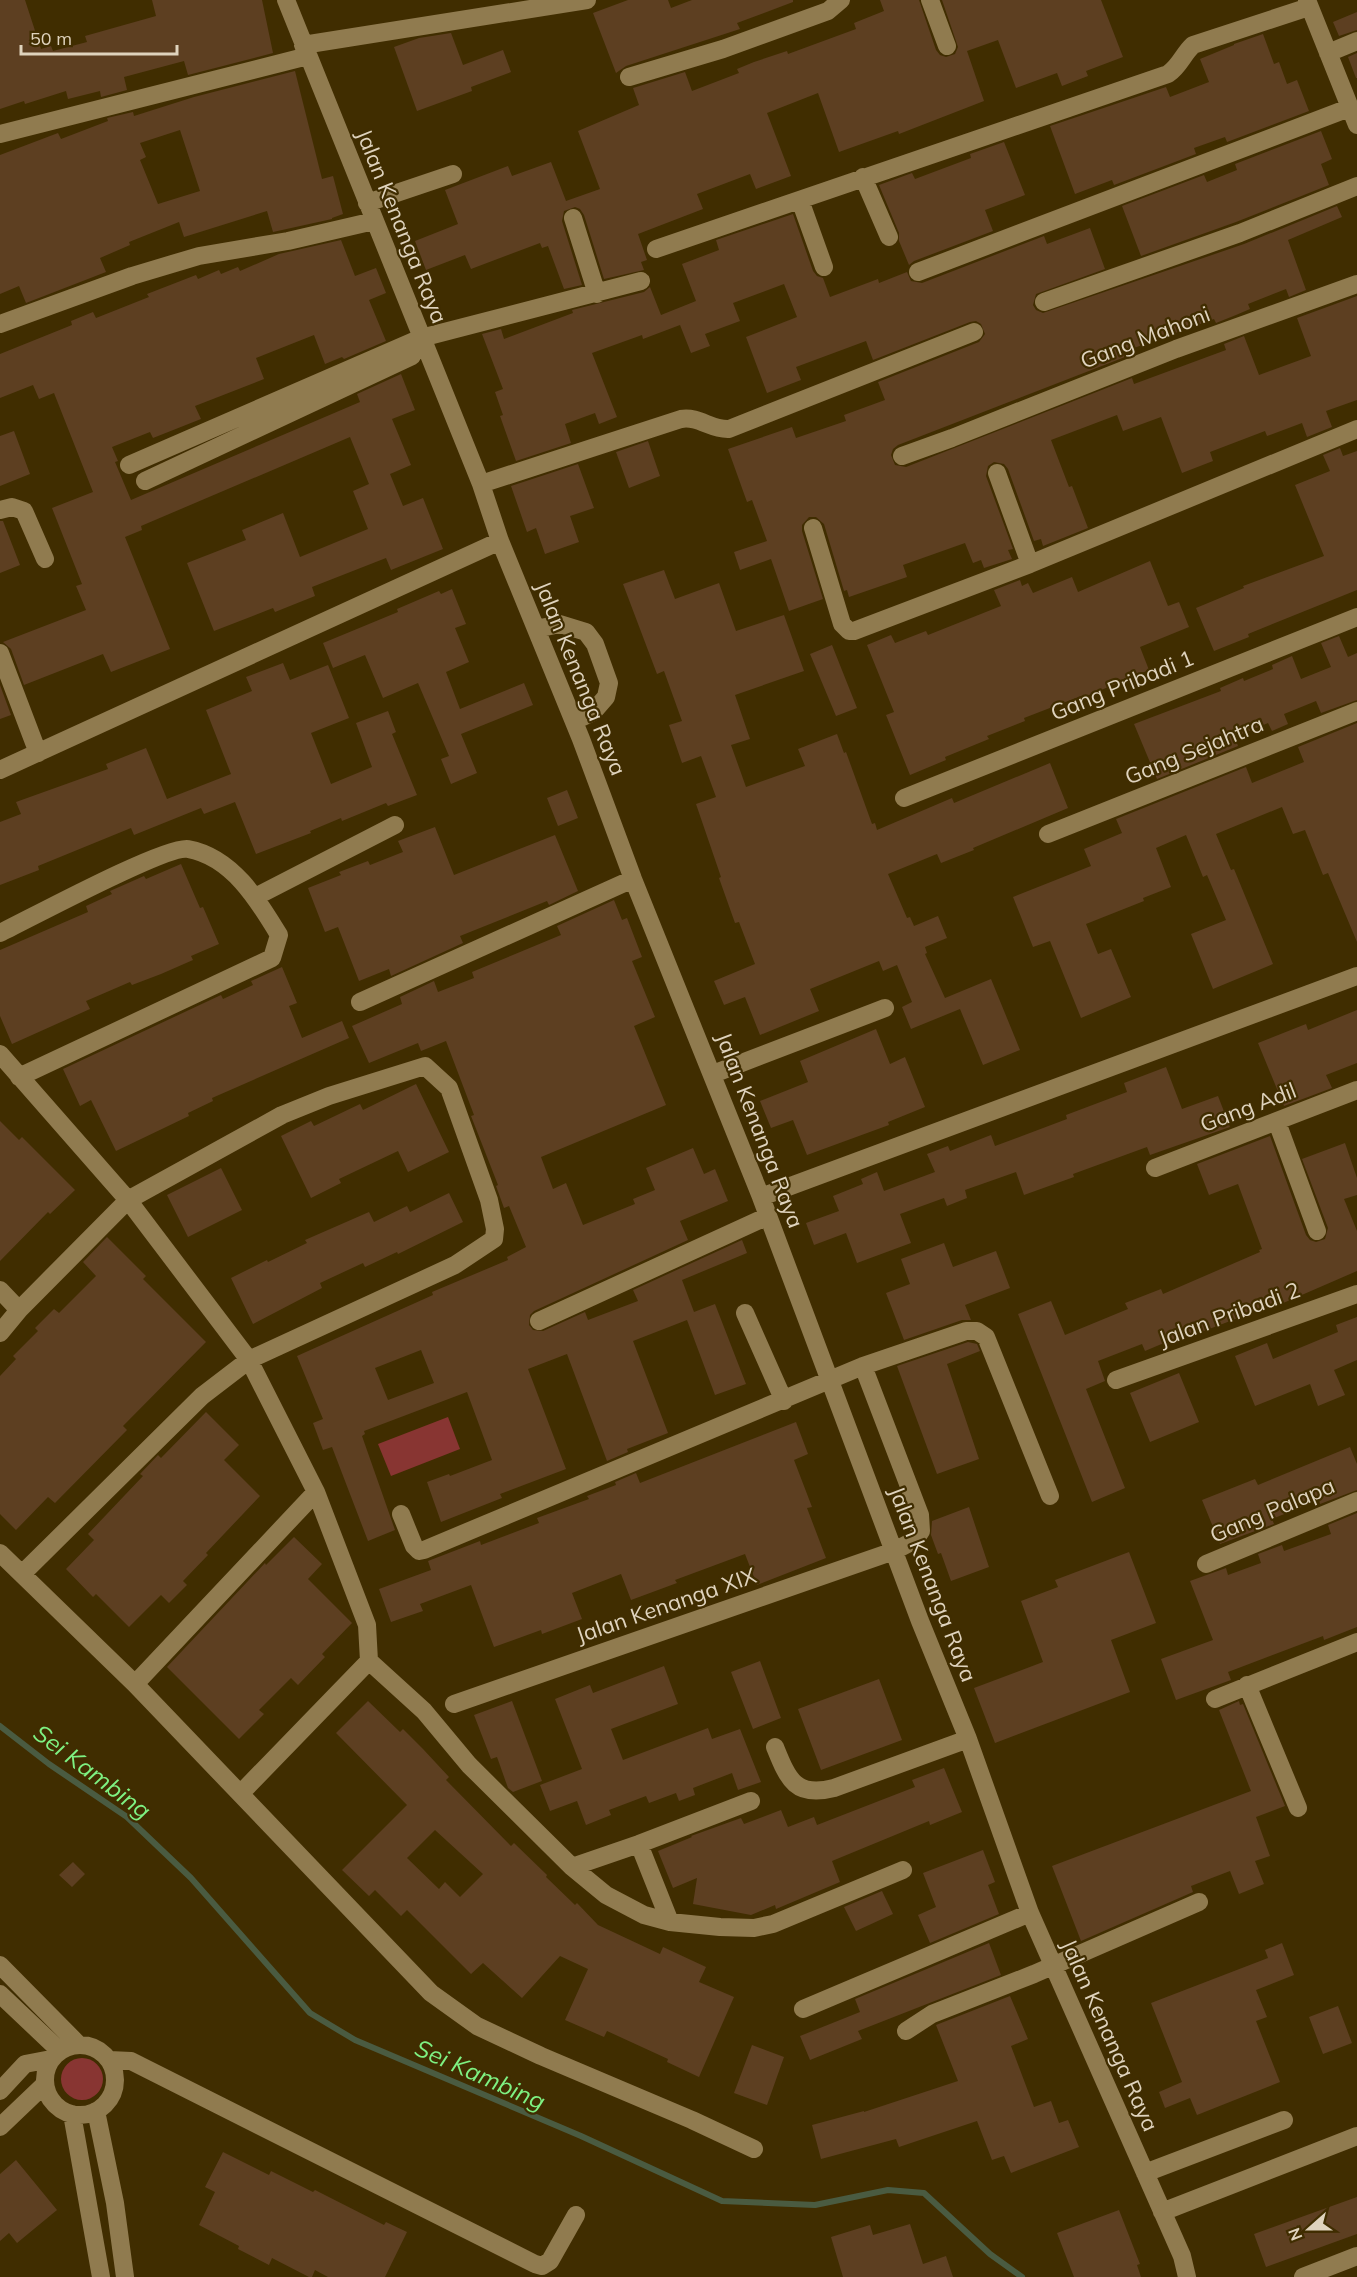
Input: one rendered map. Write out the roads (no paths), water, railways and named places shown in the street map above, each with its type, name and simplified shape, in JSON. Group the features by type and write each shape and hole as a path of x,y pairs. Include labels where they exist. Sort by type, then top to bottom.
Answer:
{"street":[{"name":"Jalan Kenanga Raya","path":"286,0 481,484 500,542 574,721 633,879 761,1197 920,1621 968,1739 1030,1912 1182,2256 1187,2277"},
{"path":"0,134 306,51 587,0"},
{"path":"629,77 723,49 828,10 841,0"},
{"path":"930,0 947,46"},
{"path":"656,249 1168,74 1180,64 1193,45 1308,3 1357,125"},
{"path":"1328,53 1357,41"},
{"path":"918,272 1349,108"},
{"path":"367,203 453,174"},
{"path":"863,177 889,237"},
{"path":"1044,302 1240,233 1357,186"},
{"path":"800,200 824,267"},
{"path":"573,218 597,294"},
{"path":"0,324 132,276 199,256 288,241 374,221"},
{"path":"129,465 423,344 641,281"},
{"name":"Gang Mahoni","path":"902,456 1176,349 1357,284"},
{"path":"481,484 690,417 719,429 729,429 974,332"},
{"path":"145,481 423,344"},
{"path":"813,528 842,624 849,631 854,631 1030,564 1357,429"},
{"path":"998,473 1030,564"},
{"path":"0,510 12,507 24,512 45,559"},
{"path":"0,770 500,542"},
{"name":"Gang Pribadi 1","path":"904,798 1357,617"},
{"path":"536,629 560,624 586,632 595,644 609,683 606,697 593,712 574,721"},
{"path":"0,653 38,753"},
{"name":"Gang Sejahtra","path":"1048,834 1357,711"},
{"path":"255,897 395,825"},
{"path":"0,933 148,861 186,849 212,858 237,877 255,897 279,934 272,958 19,1077"},
{"path":"360,1002 633,879"},
{"path":"761,1197 1357,976"},
{"path":"713,1074 885,1008"},
{"path":"0,1054 128,1200 249,1360 316,1492 366,1625 369,1661 424,1711 469,1765 572,1867 606,1895 644,1915 670,1922 754,1928 773,1924 903,1870"},
{"path":"0,1333 19,1310 128,1200 282,1114 329,1096 425,1066 449,1088 489,1200 495,1228 494,1239 455,1265 249,1360 202,1396 22,1574"},
{"name":"Gang Adil","path":"1155,1168 1357,1090"},
{"path":"1277,1122 1317,1231"},
{"path":"538,1321 768,1216"},
{"path":"0,1290 19,1310"},
{"name":"Jalan Pribadi 2","path":"1116,1380 1357,1294"},
{"path":"745,1313 783,1401"},
{"path":"401,1514 414,1546 419,1551 424,1550 862,1366 966,1331 977,1331 986,1337 1050,1496"},
{"name":"Jalan Kenanga XIX","path":"454,1704 894,1551 915,1540 921,1531 920,1515 862,1366"},
{"path":"135,1684 316,1492"},
{"name":"Gang Palapa","path":"1206,1564 1357,1501"},
{"path":"0,1553 135,1684 431,1993 477,2026 754,2149"},
{"path":"1215,1699 1357,1642"},
{"path":"241,1793 369,1661"},
{"path":"1248,1685 1298,1808"},
{"path":"775,1747 787,1778 816,1793 968,1739"},
{"path":"572,1867 751,1801"},
{"path":"639,1844 670,1922"},
{"path":"906,2031 932,2014 1199,1902"},
{"path":"803,2009 1030,1912"},
{"path":"0,1965 78,2044"},
{"path":"0,1994 55,2055"},
{"path":"0,2091 25,2064 55,2055 69,2046 78,2044 95,2048 109,2060 115,2079 110,2097 96,2110 84,2114 72,2114 54,2103 45,2084 46,2071 55,2055"},
{"path":"109,2060 131,2061 535,2264 542,2266 550,2261 576,2215"},
{"path":"0,2127 45,2084"},
{"path":"96,2110 115,2202 125,2277"},
{"path":"72,2114 101,2277"},
{"path":"1145,2173 1284,2121"},
{"path":"1162,2212 1357,2136"},
{"path":"1303,2277 1357,2256"}],"waterway":[{"name":"Sei Kambing","path":"0,1726 49,1764 127,1817 191,1878 310,2013 355,2040 581,2136 722,2201 815,2205 888,2190 924,2193 990,2254 1022,2277"}]}
